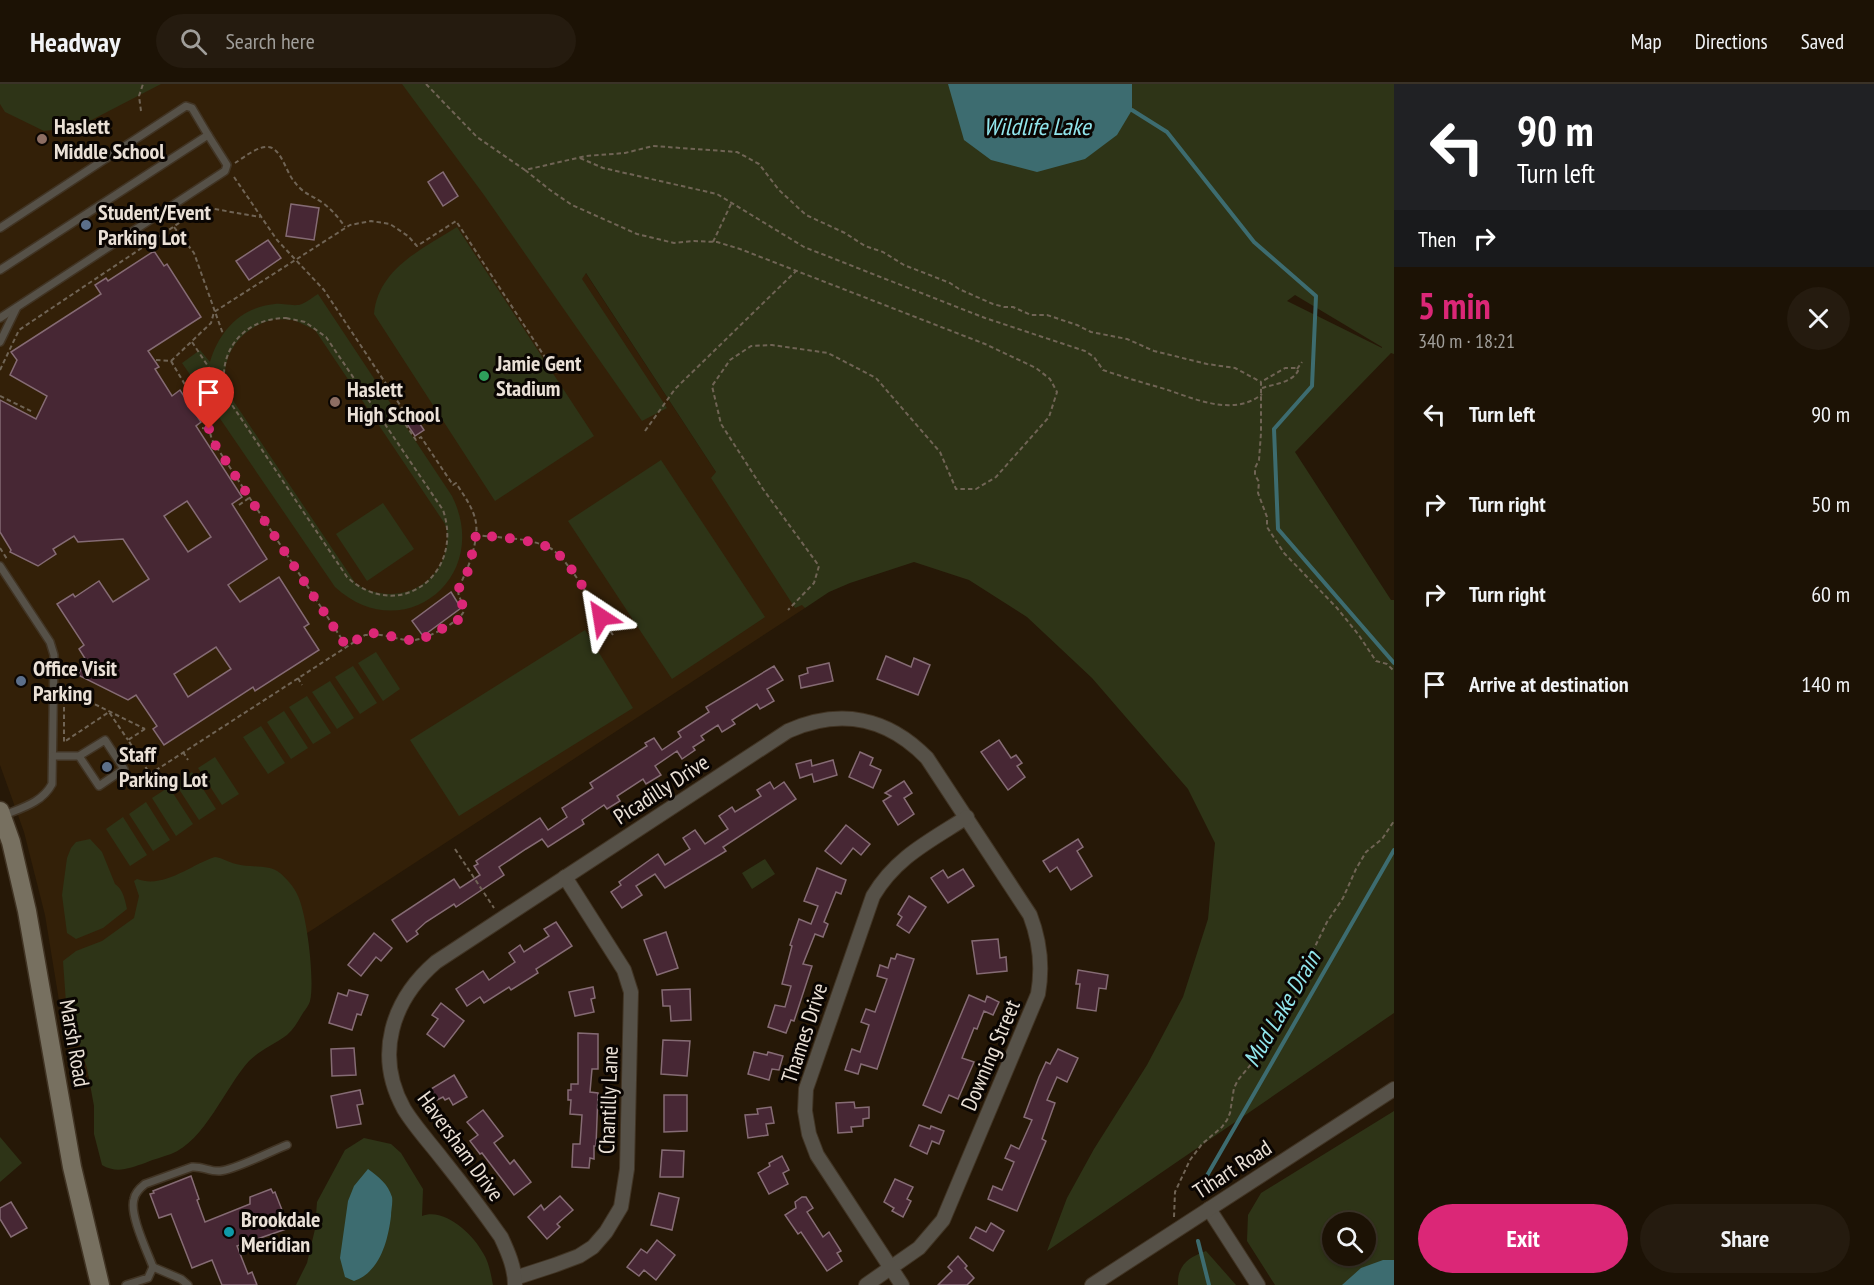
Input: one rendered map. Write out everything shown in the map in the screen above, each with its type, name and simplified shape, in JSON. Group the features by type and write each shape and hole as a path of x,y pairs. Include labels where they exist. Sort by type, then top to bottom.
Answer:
{"main road":[{"name":"Marsh Road","path":"1,815 27,911 72,1167 100,1285"}],"street":[{"name":"Picadilly Drive","path":"392,1027 402,1002 426,970 501,918 788,731 813,722 839,718 866,721 893,731 906,738 927,758 967,818"},
{"name":"Downing Street","path":"866,1285 919,1248 943,1220 1039,987 1040,953 1030,915 967,818"},
{"name":"Thames Drive","path":"902,1285 818,1155 806,1123 806,1089 873,896 887,874 908,855 967,818"},
{"name":"Chantilly Lane","path":"515,1281 579,1256 593,1247 606,1232 621,1207 627,1169 630,992 624,970 565,877"},
{"name":"Haversham Drive","path":"392,1027 391,1068 402,1103 411,1119 501,1237 515,1281"},
{"name":"Tihart Road","path":"1092,1285 1394,1089"},
{"path":"1209,1209 1258,1285"}],"lane":[{"path":"0,228 186,106 192,108 227,167 0,318"},
{"path":"0,270 208,135"},
{"path":"0,342 17,307"},
{"path":"0,566 53,648 52,784 48,793 39,800 1,815"},
{"path":"53,756 80,756 105,740 124,769 99,786 80,756"},
{"path":"126,1285 145,1282 153,1267 134,1212 134,1199 140,1188 145,1184 192,1167 214,1171 226,1170 287,1145"},
{"path":"153,1267 181,1279 188,1285"}],"path":[{"path":"141,111 139,96 143,84"},
{"path":"426,84 477,137 572,206 637,234 674,243 713,242 740,249 985,344 1036,368 1050,379 1057,392 1050,417 996,477 976,489 956,489 940,452 876,378 828,353 772,345 751,346 730,360 712,386 721,424 763,489 819,566 814,583 788,610"},
{"path":"110,712 150,774 365,635 375,633 414,641 457,621 463,614 464,608 458,596 458,590 469,569 477,526 470,504 456,483 453,485 421,436 416,440 397,412 402,408 324,290 278,240 227,167 263,146 271,147 276,151 292,180 306,195 321,202 336,215 345,227"},
{"path":"525,170 578,158 625,153 653,146 737,152 759,164 779,190 806,215 845,233 865,246 883,252 904,265 950,283 993,304 1013,307 1031,315 1047,315 1077,324 1091,332 1127,339 1154,351 1234,368 1261,382"},
{"path":"578,158 603,168 717,194 814,252 985,318 1085,351 1094,357 1103,370 1211,404 1236,405 1254,400 1262,394"},
{"path":"713,242 732,204"},
{"path":"0,370 19,330 204,207 262,218"},
{"path":"156,360 171,361 211,323 214,312 345,227 371,221 390,224 408,236 417,246 456,220 554,370"},
{"path":"174,227 194,253 222,334"},
{"path":"645,431 675,389 796,271"},
{"path":"192,342 214,374 233,408 342,571 356,584 373,593 399,594 422,586 436,572 445,556 449,536 443,510 324,335 305,322 286,318 268,320 250,327 237,340 226,358 223,377 226,394"},
{"path":"171,361 207,422 212,440 346,646"},
{"path":"1262,388 1291,379 1296,375 1302,362"},
{"path":"1261,382 1285,368 1297,369"},
{"path":"1261,382 1259,460 1255,468 1255,475 1259,482 1258,493 1267,517 1267,527 1284,553 1358,634 1376,661 1387,664 1394,671"},
{"path":"0,396 33,412"},
{"path":"202,428 209,429"},
{"path":"239,504 249,498"},
{"path":"476,535 521,540 552,550 565,563 613,635"},
{"path":"0,548 12,567"},
{"path":"298,678 302,685"},
{"path":"64,681 64,742 110,712"},
{"path":"64,689 145,729 128,740"},
{"path":"183,752 188,760"},
{"path":"1170,1234 1176,1208 1175,1192 1187,1166 1202,1144 1227,1120 1238,1080 1291,1012 1299,983 1317,941 1336,906 1343,898 1366,852 1382,839 1394,821"},
{"path":"455,849 501,918"}],"shaded area":[{"name":"Haslett High School","path":"0,84 462,84 805,608 73,1086 45,915 24,832 0,765"}],"green space":[{"path":"0,84 161,84 78,127 44,131 5,112 0,104"},
{"path":"402,84 1394,84 1394,354 1391,353 1295,452 1391,600 1394,600 1394,1013 1047,1251 1067,1198 1094,1149 1147,1065 1183,997 1208,919 1215,843 1188,789 1092,678 1027,617 969,580 914,562 850,583 829,592 805,608 802,605 795,608 711,478 716,472 586,273 582,279 667,408 642,421 484,195","holes":["1295,295 1382,348 1287,301"]},
{"name":"Jamie Gent Stadium","path":"457,227 594,436 495,501 374,314 377,298 393,272 416,252"},
{"path":"318,294 452,496 461,526 460,554 451,577 434,596 412,607 387,610 361,604 335,587 182,363 200,350 210,362 219,340 242,315 263,306 299,305","holes":["276,319 294,320 315,330 445,524 447,546 439,566 431,577 409,591 396,594 382,593 356,584 226,390 226,365 230,354 243,335 253,328"]},
{"path":"661,460 765,617 672,679 568,521"},
{"path":"383,503 414,549 367,581 336,534"},
{"path":"585,630 633,708 459,816 410,740"},
{"path":"376,652 400,689 383,701 358,663"},
{"path":"353,666 377,703 360,714 335,677"},
{"path":"330,681 354,718 337,729 312,692"},
{"path":"307,696 331,733 313,744 289,707"},
{"path":"284,711 308,748 291,759 267,722"},
{"path":"261,726 285,763 268,774 243,737"},
{"path":"215,757 239,794 222,805 198,768"},
{"path":"192,772 216,809 199,820 175,783"},
{"path":"169,787 193,824 176,836 152,798"},
{"path":"146,802 170,840 153,851 129,814"},
{"path":"123,817 147,855 130,866 106,829"},
{"path":"90,839 102,852 115,884 123,895 127,909 103,928 76,939 67,933 62,895 67,858 76,842"},
{"path":"215,857 241,865 276,870 294,888 301,903 309,947 311,992 309,1003 289,1033 249,1061 204,1126 183,1148 129,1168 118,1170 108,1168 102,1165 94,1134 94,1106 87,1068 66,1003 63,961 76,951 102,941 134,918 139,896 134,881 137,879 157,881 167,879"},
{"path":"765,859 775,874 752,889 742,873"},
{"path":"1394,1111 1394,1285 1275,1285 1247,1241 1248,1215 1261,1193"},
{"path":"0,1137 22,1163 0,1182"},
{"path":"364,1138 391,1144 401,1153 423,1189 422,1216 439,1215 465,1231 485,1257 493,1285 296,1285 307,1263 315,1229 317,1202 345,1150"},
{"path":"1206,1251 1236,1285 1178,1285 1178,1278 1185,1263"}],"water":[{"name":"Wildlife Lake","path":"948,84 1132,84 1132,110 1117,135 1085,159 1037,172 991,160 964,140"},
{"path":"368,1169 383,1181 390,1192 391,1216 385,1245 376,1263 363,1277 354,1281 345,1277 340,1258 348,1201 354,1186"},
{"path":"1394,1260 1394,1285 1342,1285 1361,1268 1376,1266 1376,1263"}],"building":[{"path":"443,172 458,196 443,206 428,182"},
{"path":"291,204 319,208 314,240 286,236"},
{"path":"268,240 281,258 249,280 236,261"},
{"path":"154,251 164,266 167,264 201,317 148,351 159,367 155,369 172,396 180,390 201,422 196,426 242,497 232,504 267,559 228,585 240,602 279,577 309,624 304,627 319,650 255,691 253,687 164,745 153,729 157,726 136,695 128,700 78,675 86,660 79,649 84,645 57,604 73,594 75,597 99,581 113,602 149,579 123,539 78,542 74,536 53,549 56,554 38,566 10,552 0,532 0,400 36,419 47,396 10,375 17,360 11,352 101,294 95,285 106,278 108,281","holes":["187,501 211,537 188,552 164,516","216,647 231,669 188,697 174,674"]},
{"path":"410,409 424,430 415,436 401,415"},
{"path":"451,592 461,608 423,636 412,621"},
{"path":"886,656 911,667 914,658 930,665 918,695 877,679"},
{"path":"829,663 833,681 801,688 799,676 808,673 807,668"},
{"path":"774,666 783,680 767,689 774,701 760,709 757,704 732,720 735,724 722,732 718,725 701,736 704,740 693,747 695,750 682,759 677,751 655,766 661,775 646,784 643,779 617,796 620,801 607,809 604,805 582,820 584,824 548,847 542,839 526,849 499,867 504,875 456,907 454,904 426,922 416,931 418,934 407,942 392,920 454,879 460,888 480,875 474,866 478,864 476,861 540,818 548,830 567,817 562,808 593,788 590,783 647,746 645,743 654,738 662,750 681,737 678,732 709,712 706,707"},
{"path":"999,740 1011,758 1016,755 1022,763 1017,766 1025,777 1008,790 981,752"},
{"path":"860,752 873,758 870,765 881,770 873,788 849,777"},
{"path":"811,760 812,766 833,760 837,775 814,782 812,774 800,778 796,764"},
{"path":"904,781 912,793 904,798 914,814 898,825 883,801 891,796 885,793"},
{"path":"770,782 774,789 784,782 796,799 723,847 726,851 665,888 655,874 636,886 642,895 622,908 611,892 621,885 619,882 658,854 665,865 690,849 683,838 695,830 705,844 728,829 719,816 732,807 735,812 761,796 757,790"},
{"path":"846,825 870,844 861,855 853,848 841,864 825,851"},
{"path":"1078,839 1083,847 1077,851 1092,876 1071,890 1057,867 1050,872 1043,861"},
{"path":"817,868 846,880 841,894 836,892 824,922 828,924 823,937 815,934 803,964 812,966 794,1021 791,1020 786,1033 768,1027 775,1005 785,1007 791,986 782,984 792,946 790,945 799,919 811,924 818,906 804,901"},
{"path":"963,869 974,886 948,903 931,878 943,870 948,878"},
{"path":"909,896 926,907 909,933 897,925 902,917 898,914"},
{"path":"556,922 572,946 536,969 538,973 511,990 509,987 484,1003 480,997 467,1006 456,989 483,971 489,980 515,962 509,953 520,945 524,952 549,936 544,929"},
{"path":"666,932 678,968 657,975 644,940"},
{"path":"374,933 392,948 381,961 376,957 361,976 348,965"},
{"path":"998,939 1000,958 1006,957 1007,971 977,974 972,941"},
{"path":"897,954 914,959 877,1069 861,1064 858,1074 845,1070 852,1049 860,1052 869,1025 861,1022 866,1009 875,1012 887,979 877,976 880,965 888,968 891,958 895,959"},
{"path":"1078,970 1108,975 1106,989 1099,988 1096,1011 1077,1008 1080,984 1076,984"},
{"path":"593,987 595,998 591,999 594,1012 575,1016 569,992"},
{"path":"690,989 691,1020 671,1021 670,1006 663,1006 662,990"},
{"path":"349,990 368,995 361,1015 357,1014 352,1030 329,1023 338,993 347,996"},
{"path":"969,995 985,1002 987,996 999,1002 993,1015 984,1011 977,1029 974,1028 962,1058 974,1062 958,1099 949,1095 941,1113 923,1105"},
{"path":"441,1003 464,1021 444,1047 427,1034 438,1019 432,1015"},
{"path":"578,1033 598,1034 598,1069 592,1069 590,1092 598,1093 596,1146 594,1146 594,1159 590,1158 589,1168 572,1167 573,1144 580,1144 582,1115 570,1114 571,1100 568,1100 568,1090 571,1090 571,1084 578,1084"},
{"path":"663,1040 690,1041 687,1076 661,1074"},
{"path":"354,1048 356,1075 332,1076 331,1049"},
{"path":"1058,1049 1078,1058 1067,1082 1057,1077 1047,1100 1055,1103 1042,1139 1046,1141 1017,1211 988,1199 993,1186 1002,1190 1014,1162 1005,1158 1011,1145 1019,1149 1032,1120 1024,1117 1039,1077 1046,1062 1050,1064"},
{"path":"754,1052 767,1055 768,1052 783,1056 779,1070 772,1069 769,1080 748,1074"},
{"path":"454,1075 467,1097 453,1105 449,1098 445,1100 443,1097 437,1100 431,1089"},
{"path":"360,1090 363,1104 357,1105 361,1124 337,1128 331,1096"},
{"path":"664,1095 687,1095 687,1131 664,1132"},
{"path":"854,1102 855,1108 869,1107 869,1118 863,1119 863,1126 851,1127 852,1132 838,1133 836,1103"},
{"path":"771,1107 774,1123 766,1124 768,1135 748,1138 745,1115 758,1114 757,1109"},
{"path":"483,1110 503,1136 494,1143 510,1164 514,1160 531,1182 514,1195 470,1141 478,1135 467,1122"},
{"path":"919,1125 930,1129 931,1126 944,1131 939,1144 932,1141 927,1154 910,1146"},
{"path":"662,1150 684,1151 683,1177 660,1177"},
{"path":"782,1156 789,1170 783,1173 788,1184 769,1194 758,1173 770,1166 769,1163"},
{"name":"Brookdale Meridian","path":"191,1176 205,1222 250,1204 250,1197 271,1189 273,1193 275,1192 289,1228 237,1246 248,1274 252,1272 257,1285 222,1285 212,1260 192,1268 171,1214 159,1218 150,1194"},
{"path":"895,1179 913,1187 907,1199 911,1201 903,1217 892,1211 894,1208 884,1202"},
{"path":"659,1193 679,1198 672,1230 651,1225"},
{"path":"560,1196 573,1210 557,1224 560,1227 547,1239 528,1217 541,1205 544,1210"},
{"path":"806,1197 813,1208 807,1212 823,1237 829,1232 841,1251 837,1253 842,1261 827,1271 801,1232 798,1234 785,1215 796,1208 795,1202"},
{"path":"11,1202 27,1228 11,1237 0,1219 0,1208"},
{"path":"991,1223 1004,1231 993,1251 970,1238 976,1227 986,1232"},
{"path":"657,1240 675,1255 656,1280 644,1270 639,1276 627,1267 641,1249 647,1253"},
{"path":"958,1256 974,1278 967,1285 938,1285 952,1271 948,1267"}],"waterway":[{"path":"1132,110 1167,132 1254,242 1316,296 1312,386 1274,429 1278,529 1394,663"},
{"name":"Mud Lake Drain","path":"1201,1186 1394,850"},
{"name":"Mud Lake Drain","path":"1198,1241 1209,1285"}],"place":[{"name":"Haslett Middle School","path":"42,139"},
{"name":"Student/Event Parking Lot","path":"86,225"},
{"name":"Jamie Gent Stadium","path":"484,376"},
{"name":"Haslett High School","path":"335,402"},
{"name":"Office Visit Parking","path":"21,681"},
{"name":"Staff Parking Lot","path":"107,767"},
{"name":"Brookdale Meridian","path":"229,1232"}],"route":[{"path":"209,429 212,440 346,646 365,635 375,633 414,641 457,621 463,614 464,608 458,596 458,590 469,569 476,535 521,540 548,547 565,563 601,617"}]}
